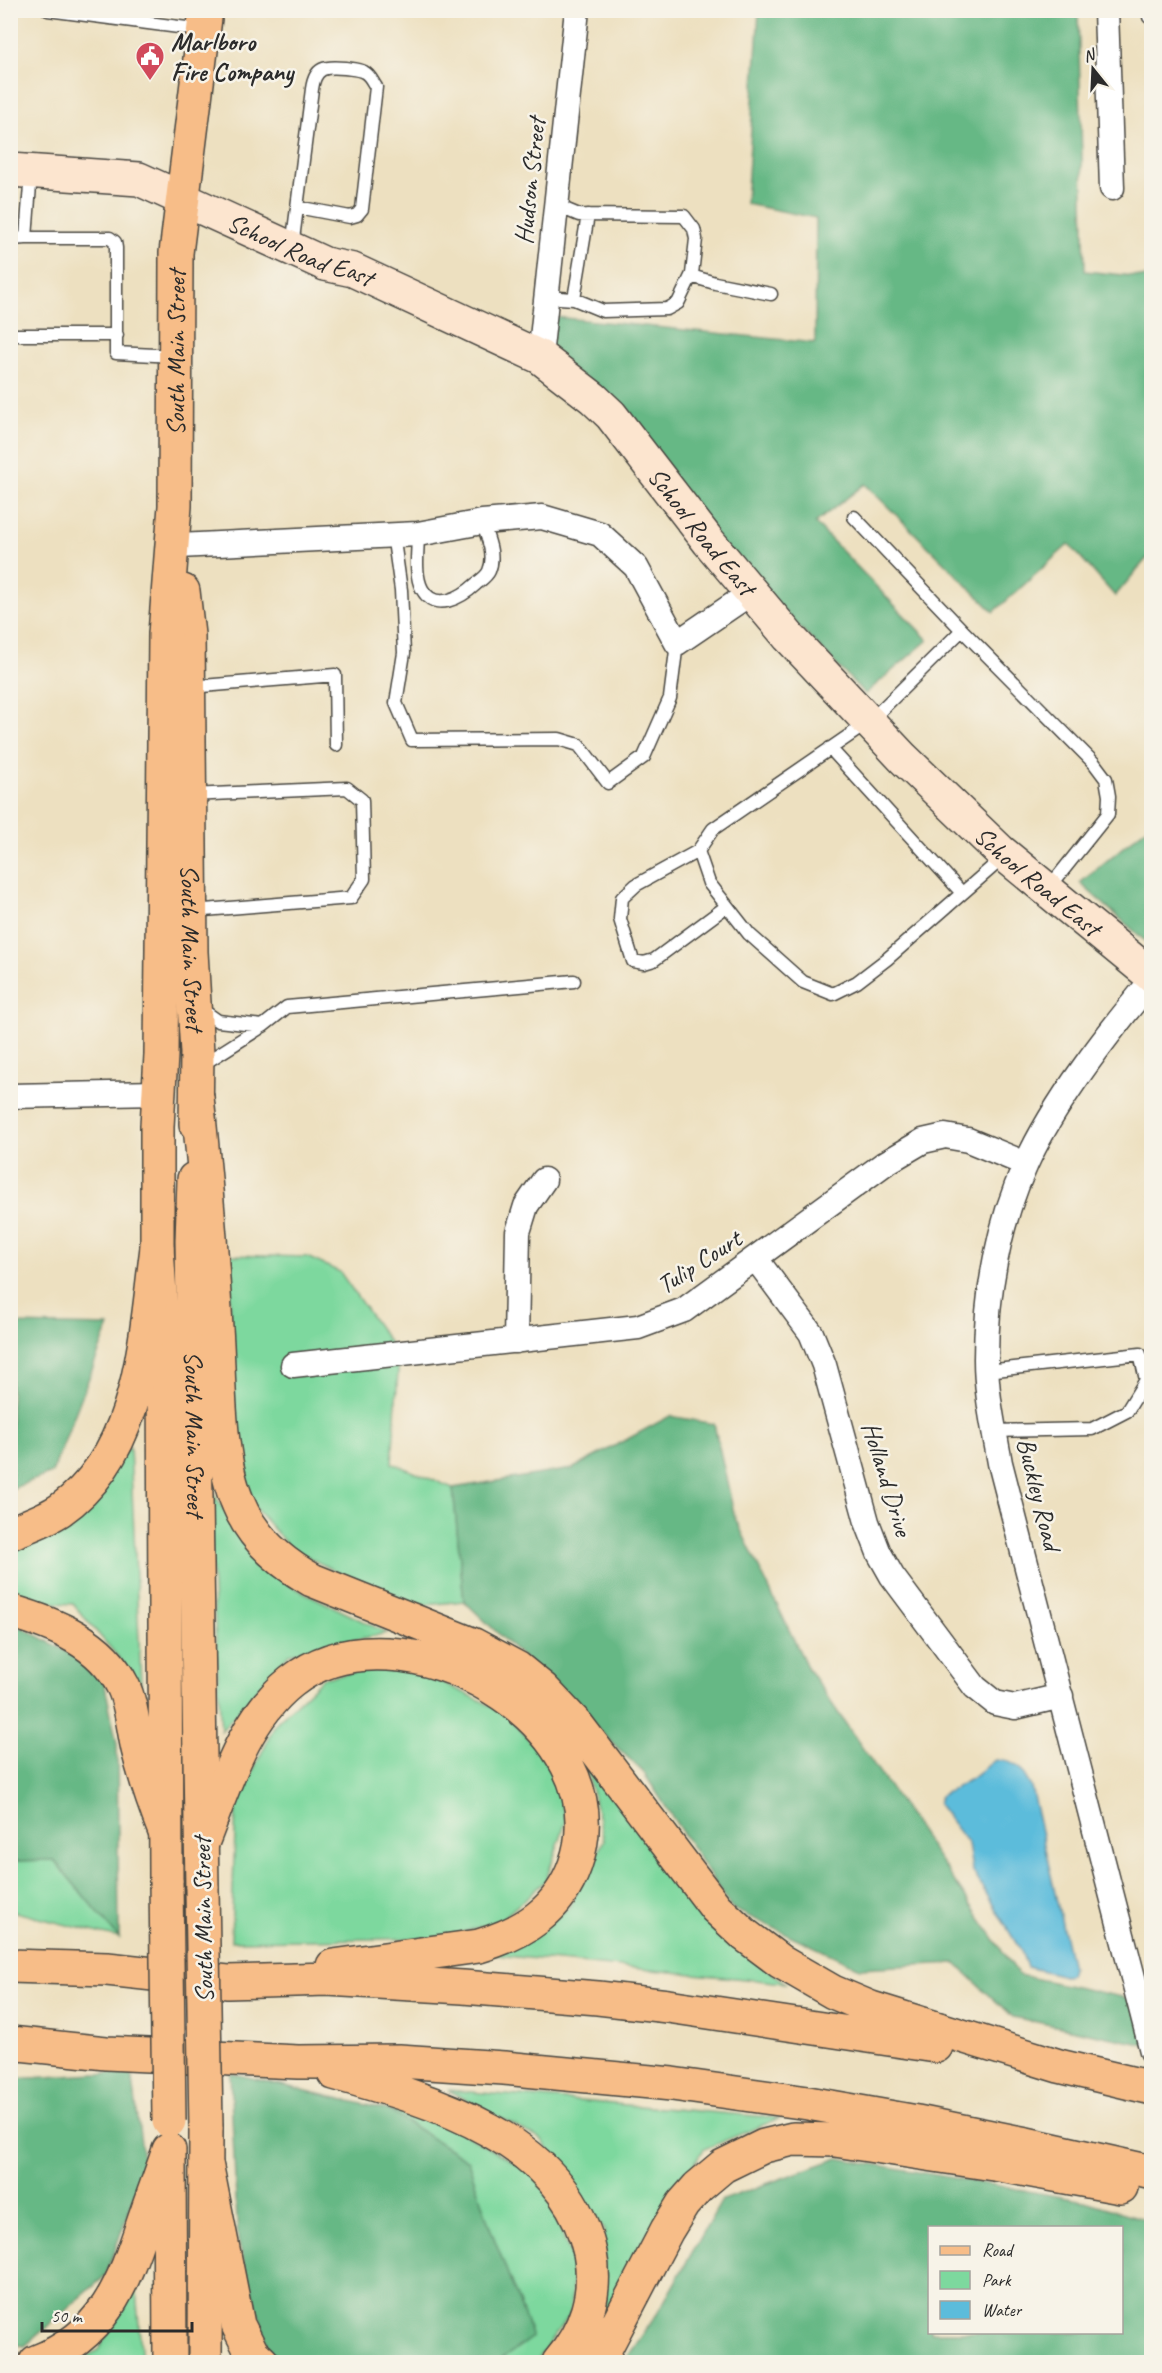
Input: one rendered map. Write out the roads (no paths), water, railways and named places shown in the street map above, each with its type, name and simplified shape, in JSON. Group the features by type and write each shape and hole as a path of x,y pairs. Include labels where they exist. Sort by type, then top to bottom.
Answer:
{"main road":[{"name":"South Main Street","path":"170,2362 165,1832 164,1355 158,1248 158,1094 161,1055 165,634 175,506 176,253 204,20"},
{"name":"South Main Street","path":"175,506 188,636 190,911 197,1082 192,1241 207,2168 205,2362"},
{"path":"197,1082 211,1239 222,1426 228,1471 239,1506 265,1545 291,1568 312,1581 474,1645 517,1668 543,1689 577,1725 716,1908 745,1935 781,1962 833,1992 871,2008 1059,2066 1152,2088"},
{"path":"10,1533 60,1510 79,1494 100,1469 116,1442 129,1413 143,1353 158,1248"},
{"path":"10,1611 40,1620 74,1636 94,1650 111,1668 123,1686 129,1704 149,1791 165,1832"},
{"path":"202,1843 243,1743 265,1708 290,1683 310,1668 333,1658 362,1653 402,1655 448,1667 487,1685 514,1704 539,1725 557,1746 577,1787 583,1814 578,1858 562,1892 549,1908 525,1928 479,1946 228,1982"},
{"path":"10,1943 107,1969"},
{"path":"10,1966 107,1969 228,1982 327,1979 598,1998 849,2032 1059,2066"},
{"path":"10,2043 106,2054 298,2062 399,2061 504,2068 672,2084 808,2103 917,2122 1152,2172"},
{"path":"10,2064 106,2054"},
{"path":"298,2062 395,2090 461,2115 518,2148 561,2190 577,2216 588,2242 592,2263 592,2292 584,2325 572,2348 559,2362"},
{"path":"36,2362 56,2355 77,2341 103,2313 117,2291 136,2248 169,2136"},
{"path":"598,2362 683,2204 698,2187 723,2166 765,2146 793,2139 835,2140 1000,2165 1152,2193"},
{"path":"207,2168 238,2325 247,2345 261,2362"}],"street":[{"name":"Hudson Street","path":"540,357 577,10"},
{"path":"1106,10 1112,188"},
{"name":"School Road East","path":"21,170 139,179 325,264 353,270 540,357 611,415 709,542 789,637 918,773 1006,855 1152,978"},
{"path":"179,546 418,534 482,522 542,517 600,534 636,567 677,643 752,592"},
{"name":"Buckley Road","path":"1152,978 1090,1060 1026,1164 1007,1216 995,1261 988,1312 987,1371 990,1407 1000,1463 1152,2051"},
{"path":"10,1096 158,1094"},
{"name":"Tulip Court","path":"293,1365 638,1327 684,1310 884,1164 923,1141 945,1136 968,1140 1026,1164"},
{"path":"516,1341 518,1232 526,1206 544,1180"},
{"name":"Holland Drive","path":"756,1259 811,1333 824,1365 867,1522 892,1576 975,1687 995,1703 1015,1707 1061,1696"}],"lane":[{"path":"48,10 204,20"},
{"path":"291,249 314,77 321,70 330,66 362,71 370,77 376,87 362,209 357,215 350,217 297,207"},
{"path":"21,170 26,238"},
{"path":"545,297 574,299 603,311 668,309 678,303 691,276 696,239 694,229 684,216 588,215 555,205"},
{"path":"574,299 588,215"},
{"path":"10,239 110,238 115,242 116,248 116,353 176,356"},
{"path":"691,276 771,294"},
{"path":"10,335 117,335"},
{"path":"854,517 1094,763 1106,779 1109,796 1108,814 1048,890"},
{"path":"418,534 418,579 423,591 434,600 450,601 466,594 489,573 492,559 482,522"},
{"path":"393,534 401,590 404,653 396,703 412,740 560,739 579,745 608,783 644,757 670,698 677,643"},
{"path":"727,906 654,960 644,963 633,961 620,919 622,898 636,885 698,851 713,829 869,722 962,630"},
{"path":"188,687 335,675 336,745"},
{"path":"830,748 963,893"},
{"path":"189,795 347,788 363,800 364,879 351,898 190,911"},
{"path":"698,851 709,883 749,934 803,982 833,994 857,982 1006,855"},
{"path":"197,1082 287,1007 574,981"},
{"path":"194,1004 218,1021 264,1026"},
{"path":"987,1371 1140,1354 1146,1380 1127,1411 1092,1429 994,1431"}],"water":[{"path":"995,1760 1009,1762 1018,1767 1031,1787 1072,1968 1070,1975 1065,1976 1027,1967 1021,1951 972,1870 968,1844 938,1804 940,1796 971,1779"}],"place":[{"name":"Marlboro Fire Company","path":"150,82"}]}
